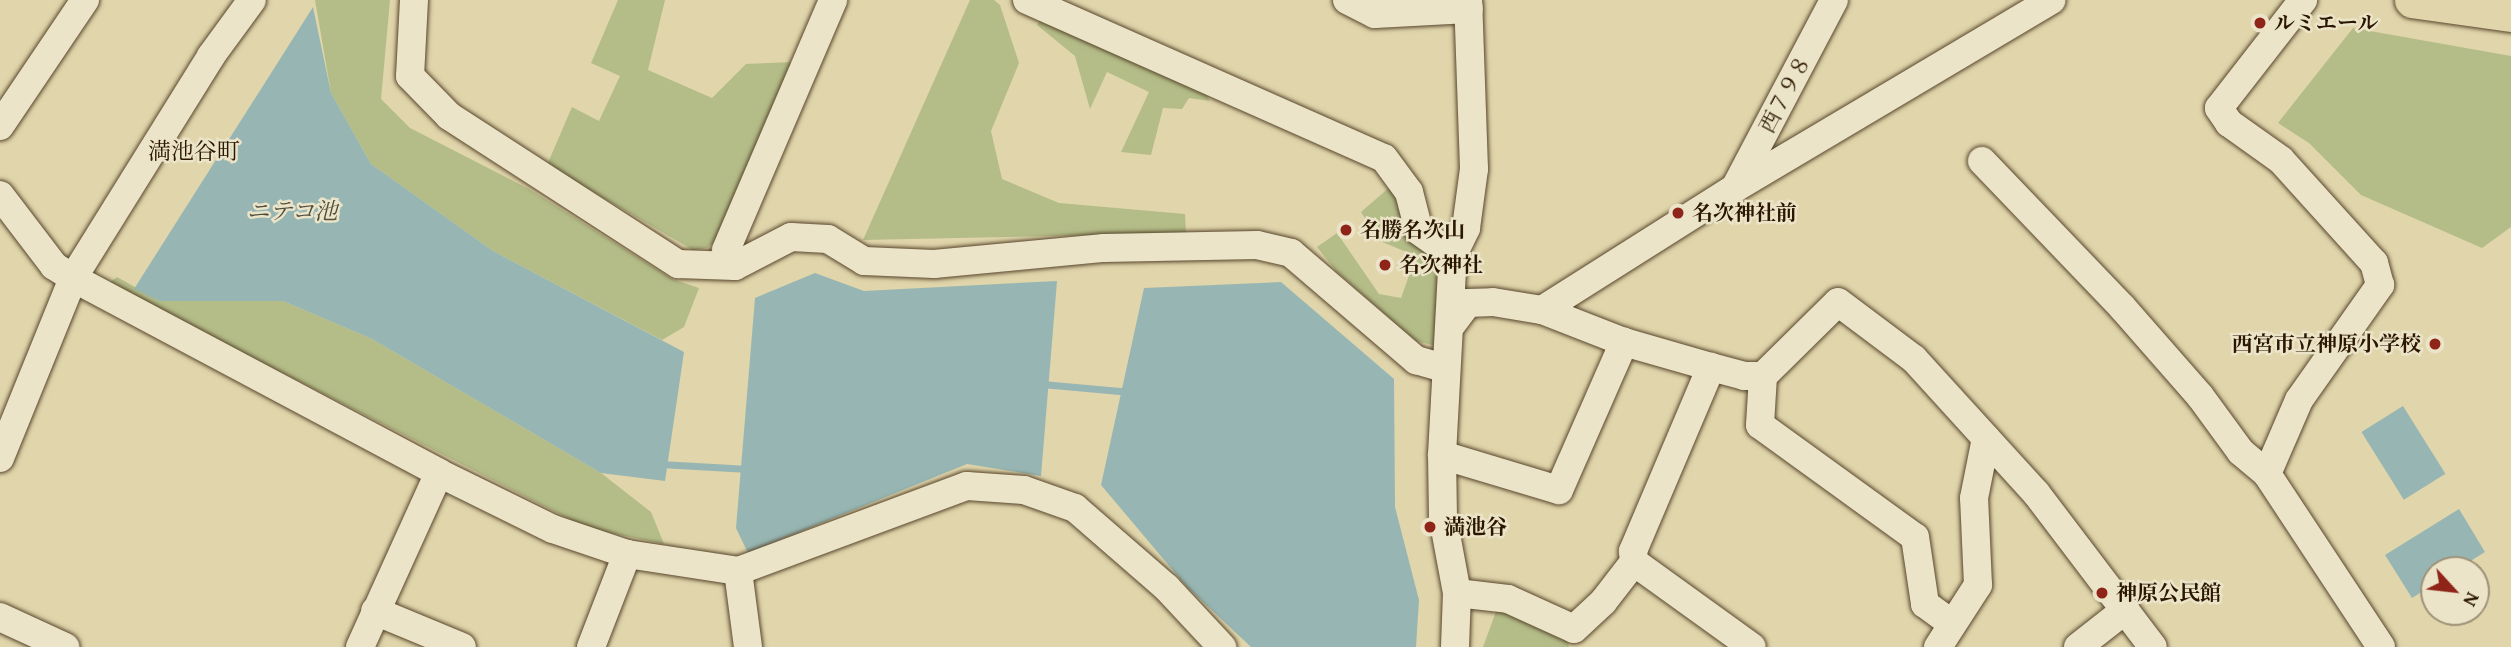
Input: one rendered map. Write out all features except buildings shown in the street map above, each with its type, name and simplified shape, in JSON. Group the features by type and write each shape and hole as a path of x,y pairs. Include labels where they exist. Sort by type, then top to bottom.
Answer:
{"main road":[{"path":"2412,0 2511,14"}],"street":[{"path":"0,126 85,0"},
{"path":"0,458 73,278 211,56 252,0"},
{"path":"414,0 410,76 449,116 678,264 735,267 791,237 828,239 864,261 934,264 1104,248 1257,245 1291,253 1416,360 1444,368"},
{"path":"735,267 726,250 833,0"},
{"path":"1027,0 1384,158 1409,192 1419,231 1452,255"},
{"path":"1347,0 1375,15 1468,4 1474,169 1466,228 1452,255 1452,324 1444,368 1442,455 1443,518 1457,593 1455,647"},
{"name":"西７９８","path":"1735,188 1834,0"},
{"path":"1542,310 1735,188 2051,0"},
{"path":"2267,474 2299,400 2380,285 2374,263 2290,170 2230,123 2219,108 2302,0"},
{"path":"1982,161 2122,307 2200,396 2241,452 2267,474 2381,647"},
{"path":"0,195 54,266 73,278 439,473 553,530 627,554 737,571 967,486 1024,490 1075,508 1167,588 1223,647"},
{"path":"1452,324 1461,309 1475,301 1542,310 1624,342 1744,376 1763,376"},
{"path":"1986,438 1974,498 1978,584 1945,635 1925,604 1915,537 1760,425 1763,376 1838,302 1914,359 1986,438 2036,493 2153,647"},
{"path":"1442,455 1559,490 1624,342"},
{"path":"1457,593 1508,599 1576,638 1634,562 1633,551 1711,367"},
{"path":"360,647 439,473"},
{"path":"591,647 627,554"},
{"path":"1634,562 1752,647"},
{"path":"737,571 748,647"},
{"path":"2078,647 2125,610"},
{"path":"375,611 462,647"},
{"path":"0,617 65,647"}],"green space":[{"path":"315,0 390,0 381,99 410,128 529,189 672,279 699,288 684,327 662,340 493,251 371,164 331,93"},
{"path":"618,0 665,0 648,70 712,98 746,64 793,62 719,238 707,248 693,250 547,165 572,107 599,121 620,76 591,63"},
{"path":"970,0 994,0 1000,5 1019,63 991,131 1002,179 1059,203 1185,214 1186,233 863,240"},
{"path":"1042,15 1204,91 1210,101 1189,98 1182,109 1163,108 1151,155 1121,152 1149,92 1107,72 1090,109 1075,56 1037,25"},
{"path":"2353,28 2511,56 2511,227 2482,248 2361,195 2309,143 2278,123"},
{"name":"名次神社","path":"1391,186 1408,237 1438,259 1437,346 1416,341 1337,272 1317,247 1337,233 1379,294 1401,298 1416,256 1380,241 1361,212"},
{"path":"117,277 160,301 283,301 372,339 601,473 651,512 664,544 587,528 108,284"},
{"path":"1498,606 1566,634 1569,647 1483,647"}],"water":[{"name":"ニテコ池","path":"313,7 331,93 371,164 493,251 684,352 665,481 601,473 372,339 283,301 160,301 134,289"},
{"path":"815,273 864,291 1057,281 1041,476 967,464 748,553 736,528 755,298"},
{"path":"1281,282 1394,379 1395,507 1419,600 1416,647 1251,647 1187,587 1101,485 1144,288"},
{"path":"2403,406 2445,474 2404,500 2361,432"},
{"path":"2459,509 2485,552 2479,556 2420,556 2420,593 2412,598 2385,555"}],"waterway":[{"path":"1042,384 1131,392"},
{"path":"660,464 749,469"}],"place":[{"name":"ルミエール","path":"2260,23"},
{"name":"名次神社前","path":"1678,213"},
{"name":"名勝名次山","path":"1346,230"},
{"name":"名次神社","path":"1385,265"},
{"name":"西宮市立神原小学校","path":"2435,344"},
{"name":"満池谷","path":"1430,527"},
{"name":"神原公民館","path":"2102,593"}],"district":[{"name":"満池谷町","path":"194,151"}]}
